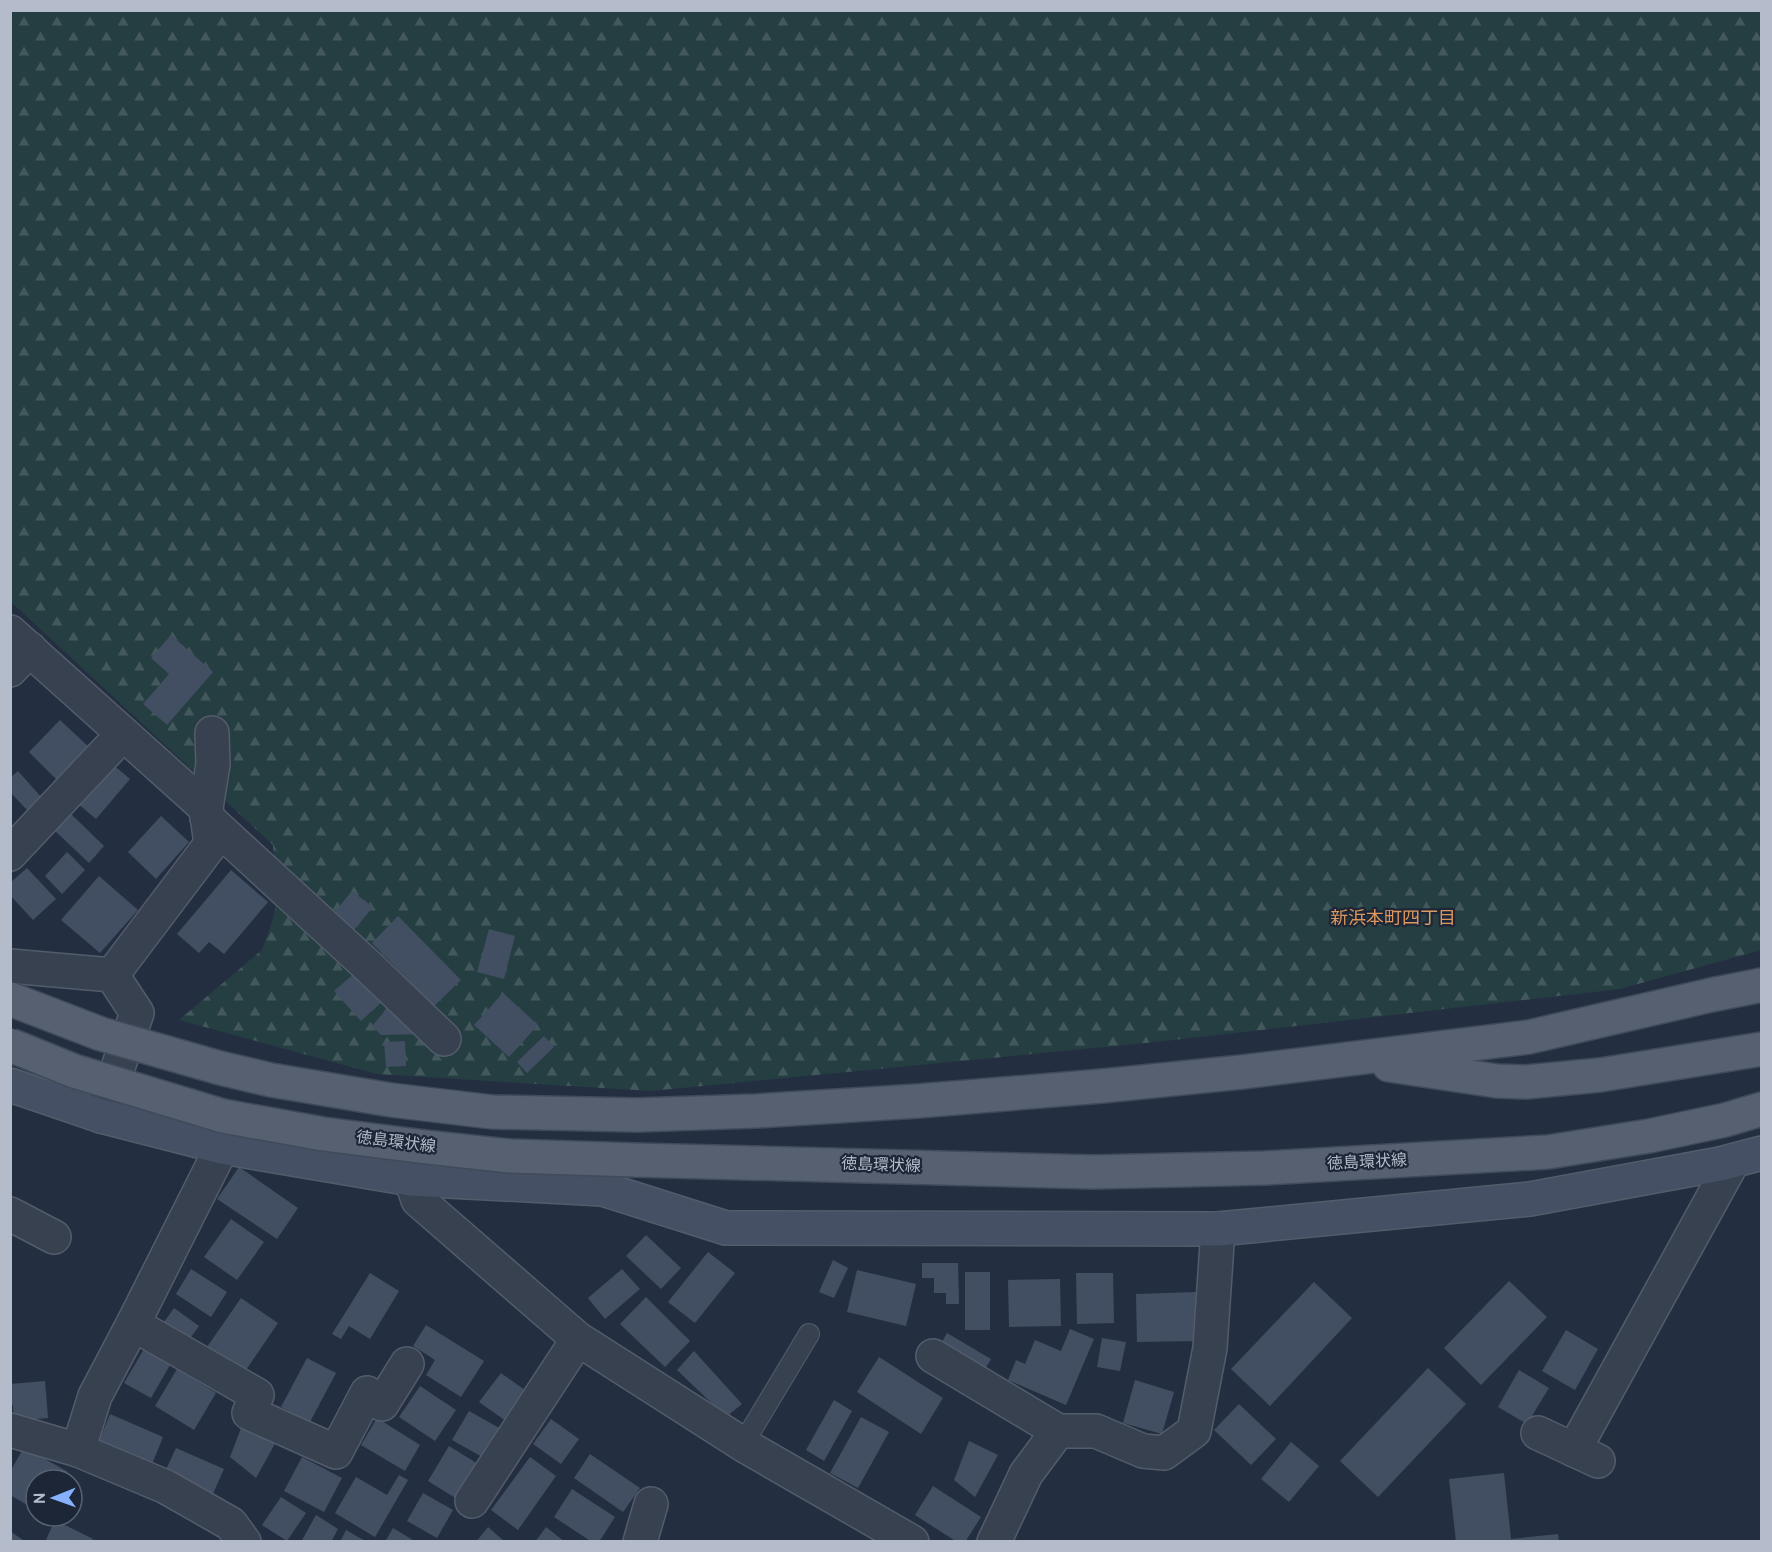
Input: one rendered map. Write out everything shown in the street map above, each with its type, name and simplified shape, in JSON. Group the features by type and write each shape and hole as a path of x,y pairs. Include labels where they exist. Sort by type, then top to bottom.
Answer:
{"main road":[{"path":"10,999 101,1035 271,1080 391,1100 492,1112 637,1115 756,1111 929,1100 1102,1086 1349,1059 1529,1037 1761,985"},
{"name":"徳島環状線","path":"10,1045 74,1071 212,1113 323,1134 426,1148 510,1156 1094,1172 1265,1168 1548,1152 1649,1136 1725,1120 1761,1109"},
{"path":"1349,1059 1497,1081 1526,1082 1600,1075 1761,1049"}],"street":[{"path":"17,650 123,734 444,1039"},
{"path":"112,975 211,844 206,813 213,764 212,733"},
{"path":"10,854 123,734"},
{"path":"10,966 112,975"},
{"path":"101,1116 137,1012 112,975"},
{"path":"10,1085 101,1116 222,1147 411,1179 603,1189 726,1228 1218,1229 1530,1199 1747,1157"},
{"path":"78,1450 95,1396 222,1147"},
{"path":"1538,1433 1586,1456 1747,1157"},
{"path":"411,1179 418,1200 578,1339 743,1444 912,1542"},
{"path":"10,1214 54,1237"},
{"path":"933,1356 1058,1431 1096,1431 1143,1450 1164,1453 1194,1431 1210,1348 1218,1229"},
{"path":"133,1324 257,1395 249,1413 336,1452 367,1393 382,1404 407,1364"},
{"path":"472,1501 578,1339"},
{"path":"11,1431 78,1450 166,1486 231,1524 244,1542"},
{"path":"994,1542 1026,1474 1058,1431"},
{"path":"640,1542 651,1504"}],"lane":[{"path":"743,1444 809,1334"}],"green space":[{"path":"1758,10 1761,12 1761,950 1620,989 1156,1042 651,1091 377,1074 179,1020 262,950 275,912 273,845 11,602 10,11"}],"building":[{"path":"171,635 213,672 167,725 143,704 169,674 151,658"},
{"path":"60,720 91,749 59,782 29,752"},
{"path":"111,763 130,779 96,819 77,803"},
{"path":"18,771 42,798 28,811 10,792 10,778"},
{"path":"69,812 104,846 89,863 53,829"},
{"path":"161,816 189,842 156,879 128,852"},
{"path":"67,852 85,870 62,894 45,876"},
{"path":"27,868 56,899 33,920 10,895 10,883"},
{"path":"231,870 268,902 224,954 209,942 199,953 177,934"},
{"path":"99,876 138,910 100,953 61,920"},
{"path":"352,891 373,907 354,930 334,913"},
{"path":"398,916 461,980 434,1006 372,943"},
{"path":"489,929 515,936 504,979 477,972"},
{"path":"357,971 383,1001 361,1021 334,991"},
{"path":"503,993 538,1025 509,1057 474,1025"},
{"path":"391,1004 426,1034 381,1035 372,1026"},
{"path":"544,1036 554,1047 527,1073 517,1062"},
{"path":"405,1041 406,1066 386,1067 384,1042"},
{"path":"239,1167 298,1208 277,1239 217,1199"},
{"path":"231,1219 264,1242 237,1280 204,1257"},
{"path":"646,1235 681,1268 661,1289 626,1256"},
{"path":"708,1252 735,1273 695,1323 668,1302"},
{"path":"833,1260 848,1268 834,1298 819,1292"},
{"path":"922,1263 958,1263 959,1304 946,1304 946,1293 934,1293 934,1278 922,1278"},
{"path":"191,1269 227,1292 211,1317 176,1294"},
{"path":"622,1269 640,1289 605,1319 588,1298"},
{"path":"857,1270 916,1284 906,1326 847,1312"},
{"path":"965,1272 990,1272 990,1330 965,1330"},
{"path":"370,1273 399,1291 370,1339 349,1326 341,1339 332,1334"},
{"path":"1076,1273 1113,1273 1114,1323 1077,1324"},
{"path":"1060,1279 1061,1326 1009,1327 1008,1280"},
{"path":"1509,1281 1547,1317 1481,1385 1444,1348"},
{"path":"1314,1282 1352,1318 1270,1406 1231,1369"},
{"path":"1197,1292 1198,1341 1137,1342 1136,1294"},
{"path":"646,1297 690,1341 665,1367 620,1324"},
{"path":"241,1298 278,1323 244,1373 207,1347"},
{"path":"174,1308 199,1326 189,1340 164,1322"},
{"path":"426,1325 484,1361 461,1397 426,1375 435,1360 413,1346"},
{"path":"1070,1329 1094,1339 1066,1405 1008,1380 1016,1360 1025,1364 1035,1340 1061,1351"},
{"path":"1566,1330 1598,1349 1575,1390 1542,1371"},
{"path":"947,1333 991,1359 981,1376 937,1351"},
{"path":"1102,1338 1126,1342 1120,1371 1097,1367"},
{"path":"144,1349 170,1365 151,1398 124,1383"},
{"path":"694,1351 742,1404 726,1417 677,1370"},
{"path":"879,1357 943,1398 921,1434 857,1392"},
{"path":"307,1358 336,1373 310,1422 281,1407"},
{"path":"1428,1368 1466,1404 1378,1497 1340,1461"},
{"path":"177,1369 216,1393 194,1430 155,1406"},
{"path":"1519,1370 1549,1388 1527,1424 1498,1407"},
{"path":"501,1373 532,1395 510,1424 479,1402"},
{"path":"1135,1380 1174,1392 1162,1434 1123,1423"},
{"path":"45,1381 48,1418 14,1421 13,1405 10,1406 10,1384"},
{"path":"420,1386 456,1410 435,1441 399,1417"},
{"path":"834,1400 852,1411 824,1461 806,1450"},
{"path":"1239,1404 1276,1439 1251,1465 1214,1430"},
{"path":"469,1411 501,1429 484,1458 452,1440"},
{"path":"110,1414 163,1437 150,1469 97,1446"},
{"path":"861,1417 889,1432 858,1488 830,1473"},
{"path":"377,1418 420,1445 405,1471 361,1445"},
{"path":"551,1419 579,1439 561,1464 533,1444"},
{"path":"243,1423 277,1440 256,1478 230,1457"},
{"path":"969,1441 998,1455 975,1497 954,1480"},
{"path":"1291,1442 1319,1466 1289,1502 1261,1479"},
{"path":"449,1446 478,1464 457,1499 428,1481"},
{"path":"24,1447 61,1468 24,1468 24,1503 10,1495 10,1472"},
{"path":"176,1448 224,1469 211,1498 163,1476"},
{"path":"590,1454 640,1488 623,1512 574,1478"},
{"path":"302,1457 342,1478 324,1512 284,1491"},
{"path":"530,1457 556,1476 518,1530 491,1510"},
{"path":"1504,1473 1511,1539 1558,1534 1559,1542 1456,1542 1449,1479"},
{"path":"399,1475 408,1480 375,1537 335,1513 356,1477 387,1495"},
{"path":"933,1486 981,1517 965,1542 957,1542 915,1515"},
{"path":"572,1489 615,1517 599,1542 592,1542 554,1517"},
{"path":"423,1493 453,1510 437,1538 407,1521"},
{"path":"281,1497 306,1513 287,1541 262,1525"},
{"path":"316,1515 338,1529 331,1542 301,1542"},
{"path":"488,1527 505,1542 476,1542"},
{"path":"546,1527 565,1542 535,1542"},
{"path":"51,1528 71,1528 93,1539 92,1542 45,1542"},
{"path":"393,1528 416,1542 385,1542"},
{"path":"346,1530 367,1542 340,1542"},
{"path":"10,1531 26,1542 10,1542"}],"district":[{"name":"新浜本町四丁目","path":"1393,919"}]}
